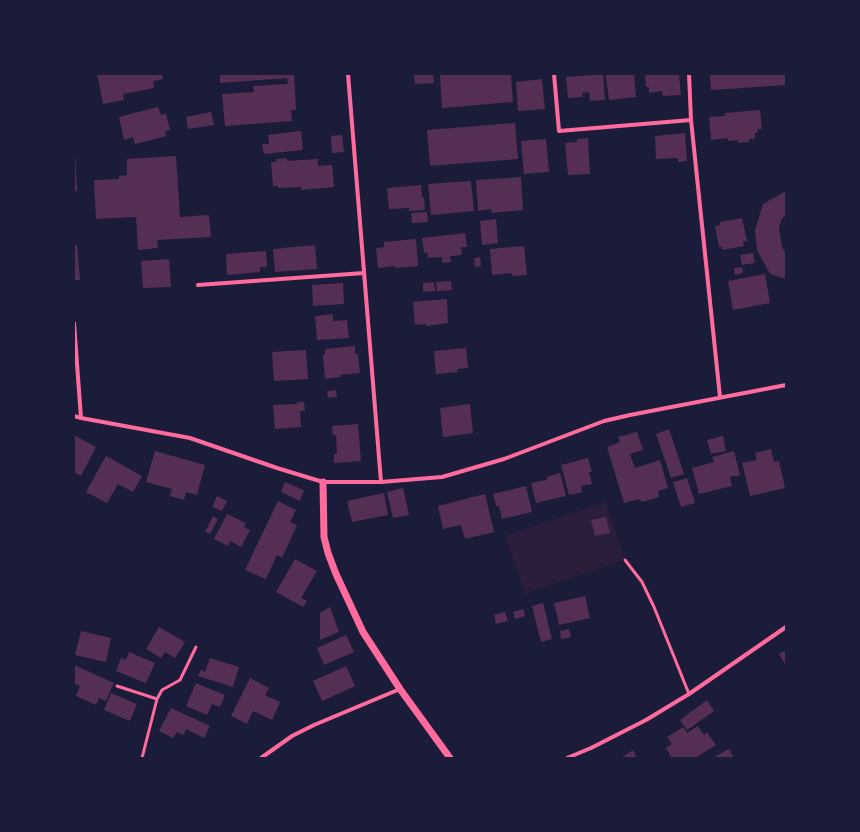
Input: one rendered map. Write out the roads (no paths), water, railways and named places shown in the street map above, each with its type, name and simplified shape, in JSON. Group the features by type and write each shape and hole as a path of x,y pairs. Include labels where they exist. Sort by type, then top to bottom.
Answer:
{"street":[{"path":"348,74 381,482"},
{"path":"554,74 559,131 691,120"},
{"path":"689,74 691,120 720,397"},
{"path":"198,285 364,273"},
{"path":"74,323 81,418"},
{"path":"74,416 190,438 323,482 381,482 442,477 504,459 604,421 786,384"},
{"path":"323,482 324,537 328,554 363,632 400,689 450,758"},
{"path":"567,758 591,748 646,720 689,694 786,626"},
{"path":"261,758 292,736 314,725 400,689"}],"lane":[{"path":"625,560 642,582 654,607 689,694"},
{"path":"142,758 157,699 162,690 180,680 196,647"},
{"path":"117,686 157,699"}]}
